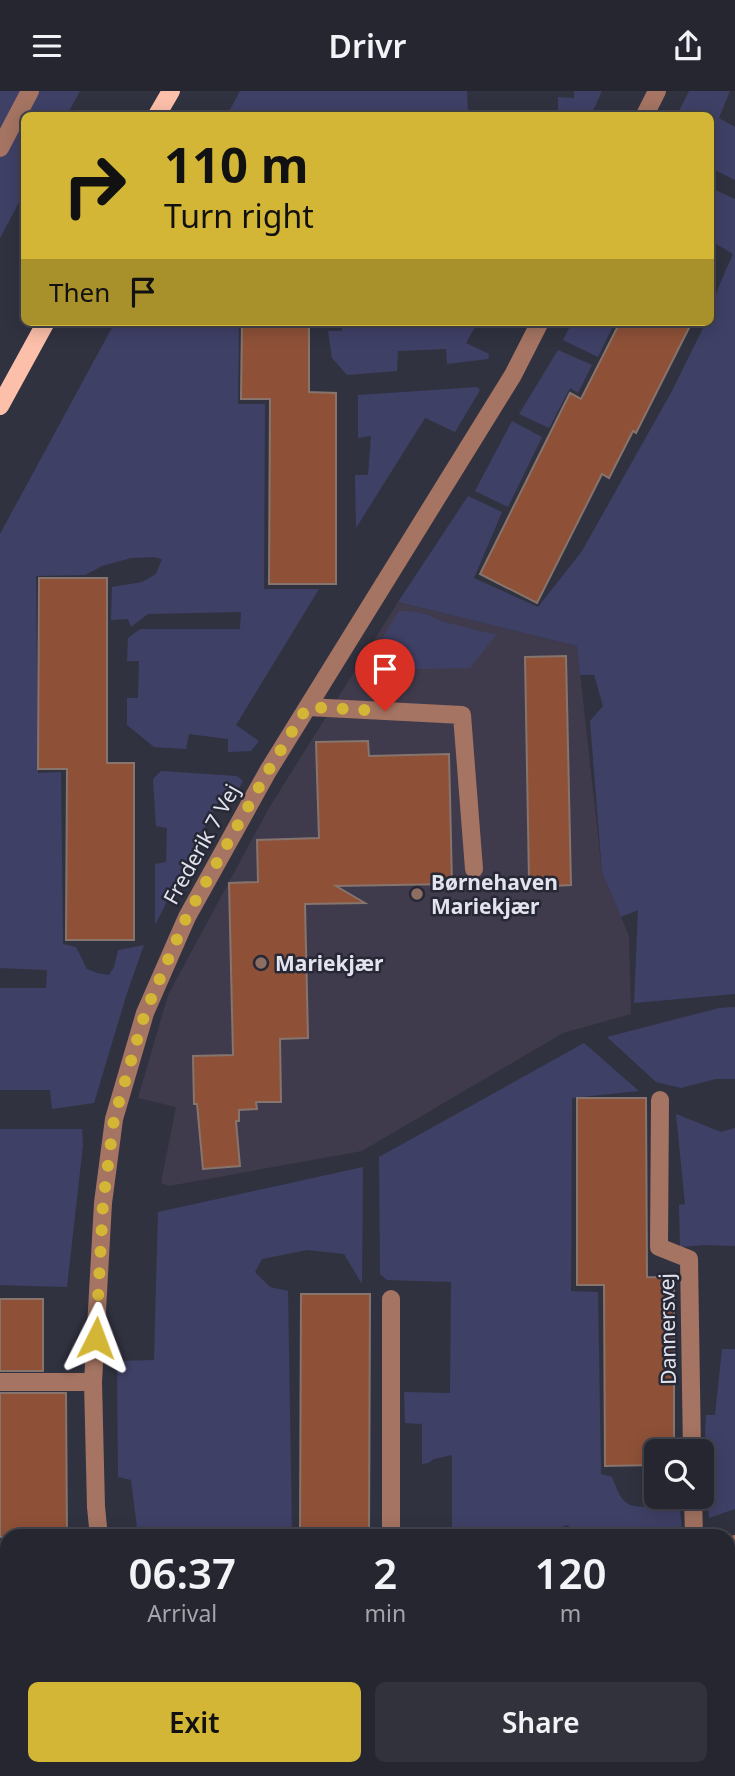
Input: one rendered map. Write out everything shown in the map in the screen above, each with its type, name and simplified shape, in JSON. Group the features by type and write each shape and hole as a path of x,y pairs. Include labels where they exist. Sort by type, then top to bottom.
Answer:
{"main road":[{"path":"159,112 170,91"},
{"path":"0,406 44,326"}],"street":[{"path":"0,148 30,91"},
{"path":"646,112 657,91"},
{"name":"Frederik 7 Vej","path":"98,1529 93,1382 103,1203 114,1119 145,1013 187,916 268,771 513,375 538,326"},
{"path":"307,707 462,715 474,869"},
{"name":"Dannersvej","path":"660,1100 659,1247 688,1259 692,1439"},
{"path":"391,1299 391,1529"},
{"path":"0,1381 93,1382"},
{"path":"693,1509 694,1529"}],"shaded area":[{"path":"0,91 80,91 69,112 21,112 21,199 0,238"},
{"path":"240,91 467,91 468,112 229,112"},
{"path":"574,91 602,91 592,112 558,112 558,97 574,98"},
{"path":"689,91 730,91 719,118 735,127 735,180 714,170 714,112 678,112"},
{"path":"714,189 735,199 735,994 634,1003 638,910 621,917 602,872 590,721 603,706 594,675 580,675 577,646 398,602 468,496 502,512 474,578 538,607 582,551 672,391 704,326 714,326 715,297 733,254 714,243"},
{"path":"113,326 239,326 238,404 265,404 264,589 319,589 236,725 259,741 251,751 228,752 228,739 189,734 186,749 154,747 127,725 127,698 138,698 139,661 127,661 128,638 140,629 240,629 241,612 148,614 131,627 128,619 111,620 112,587 142,582 156,574 162,559 154,557 131,558 102,566 85,575 36,576 38,773 61,772 63,944 76,947 87,969 109,975 118,950 144,945 94,1103 52,1109 50,1090 0,1090 0,988 46,988 47,970 0,968 0,534"},
{"path":"342,326 476,326 466,343 489,354 488,359 447,364 446,349 398,351 397,371 347,375 332,358 328,331 342,331"},
{"path":"570,326 613,326 598,357 563,340"},
{"path":"558,350 592,365 578,393 570,388 549,428 519,414"},
{"path":"477,387 480,390 455,432 425,418 356,528 355,475 368,475 371,436 358,438 358,395"},
{"path":"512,421 542,437 508,507 475,491"},
{"name":"Børnehaven Mariekjær","path":"398,602 577,646 602,872 629,936 631,1014 563,1033 362,1151 169,1186 161,1183 176,1107 138,1098 168,995 269,808"},
{"path":"399,611 418,612 440,621 496,635 470,668 362,670"},
{"path":"161,771 237,776 243,781 231,802 219,800 155,925 155,864 166,862 167,828 156,826 153,779"},
{"path":"735,1007 735,1079 716,1079 681,1088 656,1082 607,1037 719,1008"},
{"path":"584,1043 639,1091 572,1098 571,1291 598,1292 601,1474 612,1477 622,1499 630,1505 644,1506 644,1509 680,1509 682,1527 570,1529 568,1525 556,1529 452,1529 452,1455 422,1464 422,1424 405,1423 404,1392 450,1393 451,1282 387,1280 380,1274 379,1157"},
{"path":"676,1114 721,1132 735,1128 735,1246 680,1247 679,1205 685,1204"},
{"path":"0,1129 82,1129 83,1145 67,1287 0,1285"},
{"path":"363,1167 362,1284 344,1254 307,1250 262,1259 255,1272 270,1287 288,1291 292,1529 137,1529 131,1480 118,1477 117,1361 154,1360 158,1212"},
{"path":"722,1349 735,1349 735,1509 709,1518 709,1509 714,1509 714,1439 705,1439 705,1432 706,1415 715,1415"}],"building":[{"path":"242,326 309,326 309,392 336,393 336,584 269,584 270,399 241,399"},
{"path":"618,326 690,326 636,433 633,431 609,478 602,474 537,603 480,574 570,393 581,399"},
{"path":"39,578 107,578 107,763 134,763 134,940 66,940 67,769 38,769"},
{"path":"566,656 571,885 536,887 535,879 529,880 525,657"},
{"path":"368,741 369,756 449,754 452,884 336,886 365,903 305,904 308,1038 280,1039 281,1102 256,1102 257,1109 239,1110 239,1121 236,1121 240,1166 203,1169 197,1104 194,1104 193,1056 233,1055 229,883 258,882 257,840 319,838 316,742"},
{"path":"577,1098 646,1098 647,1277 674,1278 674,1439 644,1439 644,1465 605,1466 604,1285 577,1285"},
{"path":"301,1294 370,1294 369,1529 300,1529"},
{"path":"0,1299 43,1299 43,1371 0,1371"},
{"path":"0,1393 66,1393 67,1529 0,1529"}],"place":[{"name":"Børnehaven Mariekjær","path":"417,894"},
{"name":"Mariekjær","path":"261,963"}],"route":[{"path":"96,1338 103,1203 114,1119 145,1013 187,916 307,707 385,711"}]}
